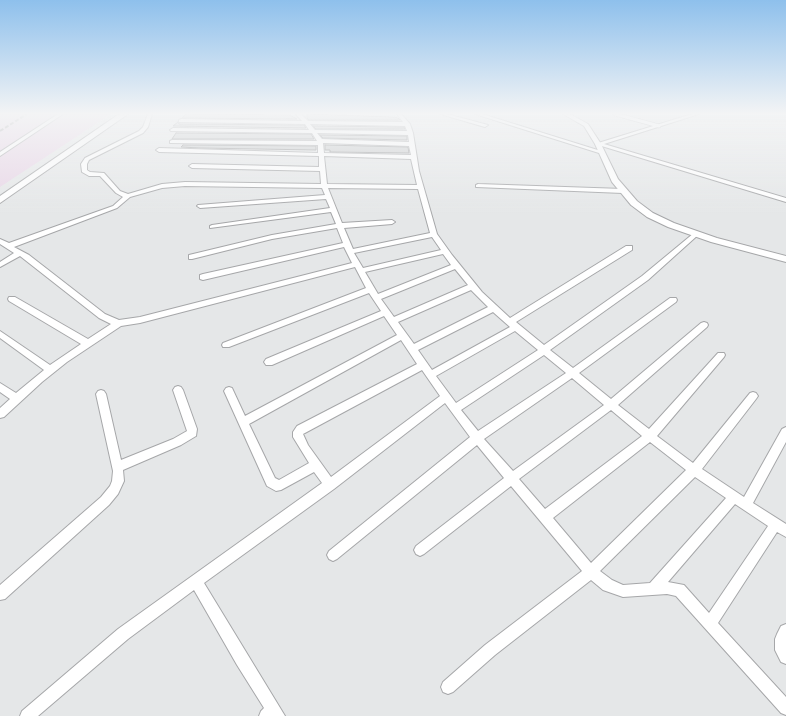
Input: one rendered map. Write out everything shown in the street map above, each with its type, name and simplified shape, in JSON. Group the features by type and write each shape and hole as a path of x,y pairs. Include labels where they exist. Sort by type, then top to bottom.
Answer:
{"main road":[{"path":"0,193 67,147"},
{"path":"0,200 76,147"}],"street":[{"path":"0,154 10,147"},
{"path":"112,147 87,159 84,164 84,171 86,173 102,174 118,192 128,196"},
{"path":"320,147 324,185 348,248 373,293 392,322 454,409 477,438 592,572 608,585 624,591 654,588 679,590 786,708"},
{"path":"413,147 421,187 434,234 456,266 494,308 611,405 694,470 781,528 710,624"},
{"path":"586,147 601,152"},
{"path":"599,147 615,180 623,191 634,203 650,215 671,225 696,234 786,259"},
{"path":"609,147 786,200"},
{"path":"159,150 414,157"},
{"path":"192,166 322,169"},
{"path":"9,246 115,207 128,196 162,186 185,184 421,187"},
{"path":"478,186 623,191"},
{"path":"200,206 328,197"},
{"path":"212,227 333,210"},
{"path":"192,257 272,237 340,225 345,226 392,222"},
{"path":"203,276 348,248 434,234"},
{"path":"454,409 544,350 645,278 696,234"},
{"path":"0,242 20,252 102,316 119,323"},
{"path":"430,375 513,325 629,248"},
{"path":"0,414 51,370 87,343 119,323 140,320 359,268 445,251"},
{"path":"0,265 20,252"},
{"path":"226,346 373,293 456,266"},
{"path":"392,322 473,286"},
{"path":"12,299 87,343"},
{"path":"333,555 477,438 573,373 674,300"},
{"path":"412,349 494,308"},
{"path":"269,362 386,312"},
{"path":"420,550 611,405 704,325"},
{"path":"0,334 51,370"},
{"path":"243,422 402,336"},
{"path":"544,517 650,436 721,355"},
{"path":"330,485 298,437 298,432 301,429 424,365"},
{"path":"0,387 17,399"},
{"path":"117,466 181,440 192,433 192,429 178,390"},
{"path":"229,390 271,482 276,486 286,483 316,465"},
{"path":"0,594 106,501 114,490 118,482 117,466 101,394"},
{"path":"448,687 496,646 592,572 694,470 753,396"},
{"path":"27,716 123,634 330,485 446,397"},
{"path":"746,506 786,432"},
{"path":"654,588 734,497"},
{"path":"196,582 273,714"},
{"path":"786,631 782,639 782,650 786,657"}],"shaded area":[{"path":"0,147 60,147 0,187"}],"building":[{"path":"189,147 316,147 316,150"},
{"path":"325,147 408,147 409,153 330,152 330,150 325,150"}]}
